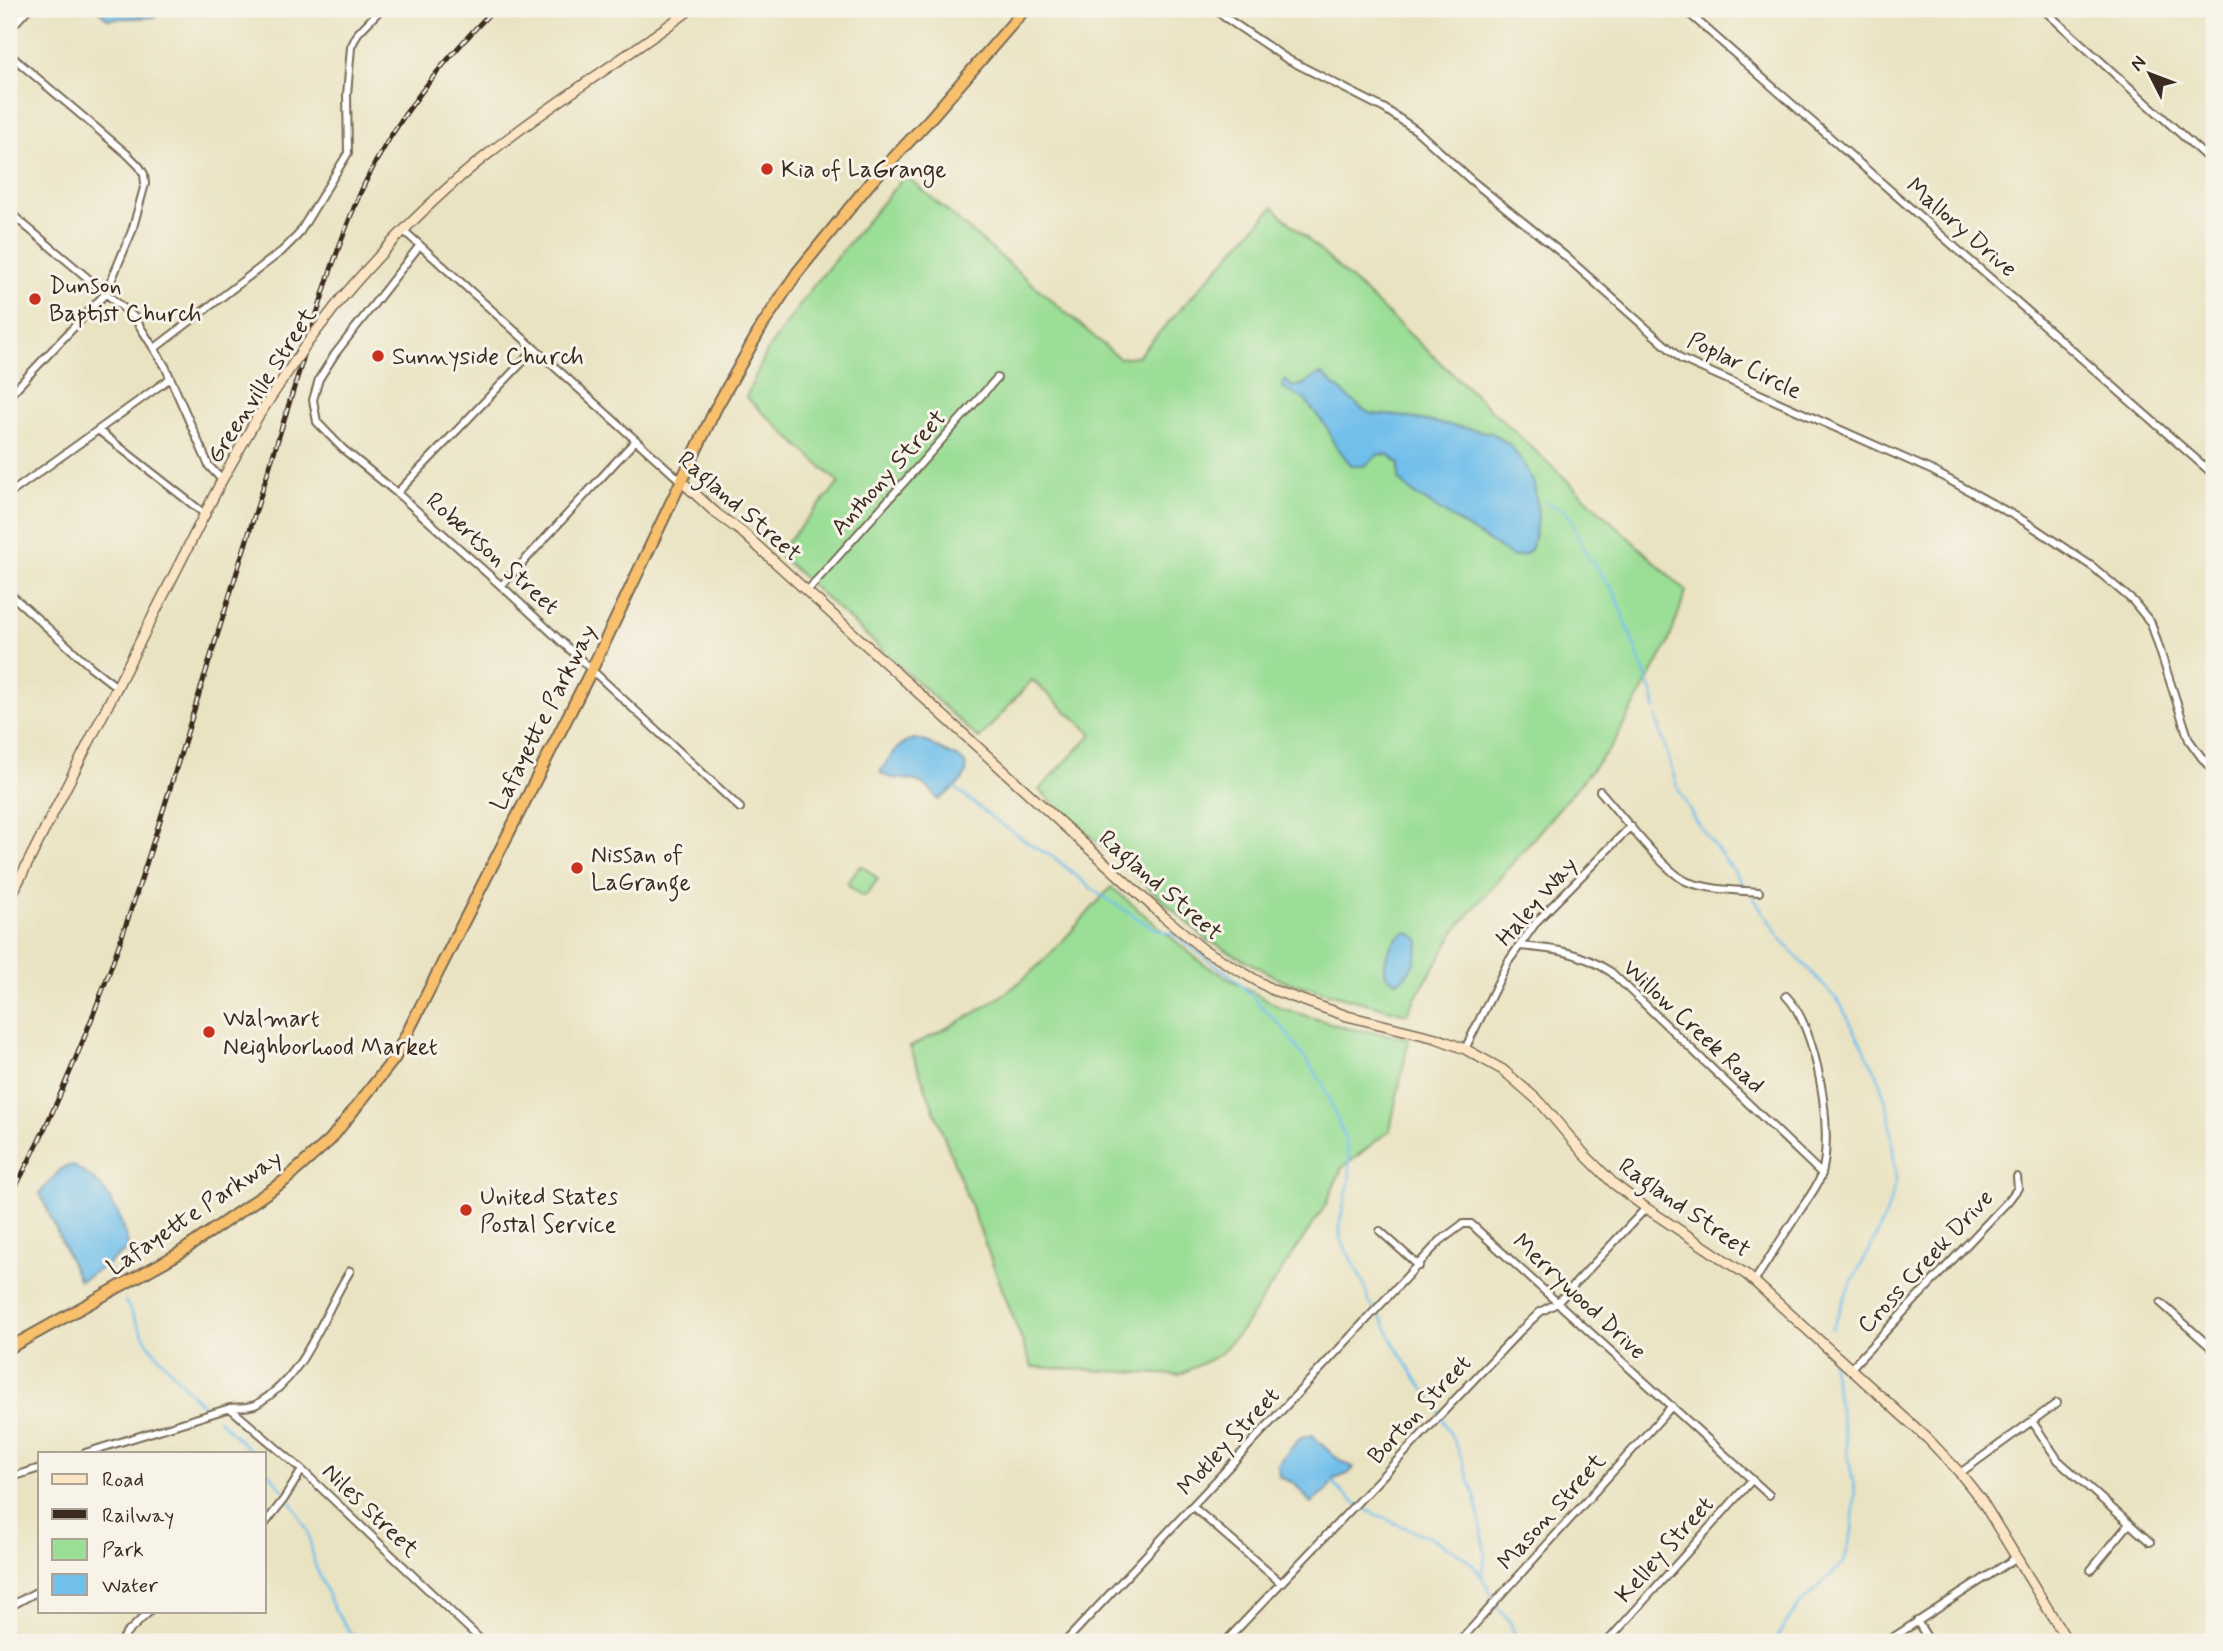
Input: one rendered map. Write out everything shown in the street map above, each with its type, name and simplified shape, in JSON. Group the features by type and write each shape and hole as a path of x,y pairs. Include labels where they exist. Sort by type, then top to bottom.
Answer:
{"highway":[{"name":"Lafayette Parkway","path":"9,1348 178,1254 285,1181 330,1140 394,1059 592,669 733,374 797,273 870,183 929,120 1025,9"}],"street":[{"path":"9,30 28,9"},
{"path":"155,348 282,251 298,235 348,153 347,95 351,47 358,33 381,9"},
{"name":"Greenville Street","path":"9,900 222,480 257,418 305,346 341,299 403,230 447,188 494,149 691,9"},
{"name":"Poplar Circle","path":"1216,9 1287,59 1385,109 1416,130 1471,180 1564,255 1681,359 1933,471 2024,521 2093,567 2133,601 2151,623 2189,740 2214,770"},
{"name":"Mallory Drive","path":"1684,9 2214,475"},
{"path":"2043,9 2214,164"},
{"path":"9,54 127,154 144,174 145,184 132,231 106,293 9,396"},
{"path":"9,212 134,317 155,348 209,466 222,480"},
{"name":"Ragland Street","path":"403,230 807,591 1163,916 1204,950 1273,990 1347,1016 1436,1038 1465,1049 1503,1070 1531,1095 1614,1184 1646,1209 1713,1251 1754,1282 1905,1416 1960,1473 1982,1501 2068,1642"},
{"name":"Robertson Street","path":"420,245 335,354 319,379 315,390 314,413 320,428 501,586 740,808"},
{"path":"397,493 535,349"},
{"name":"Anthony Street","path":"807,591 997,378"},
{"path":"9,494 169,379"},
{"path":"98,430 206,515"},
{"path":"501,586 636,440"},
{"path":"9,593 118,688"},
{"path":"1600,791 1671,871 1688,882 1759,892"},
{"name":"Haley Way","path":"1465,1049 1508,962 1537,921 1631,826"},
{"name":"Willow Creek Road","path":"1520,946 1562,950 1591,959 1611,972 1822,1174"},
{"path":"1754,1282 1822,1174 1828,1144 1821,1084 1796,1005 1786,996"},
{"name":"Cross Creek Drive","path":"1851,1368 2010,1200 2018,1188 2017,1177"},
{"name":"Borton Street","path":"1225,1642 1520,1331 1540,1312 1557,1303 1646,1209"},
{"name":"Merrywood Drive","path":"1419,1266 1440,1241 1463,1224 1471,1224 1769,1495"},
{"path":"1380,1231 1419,1266"},
{"name":"Motley Street","path":"1065,1642 1419,1266"},
{"path":"99,1451 230,1408 256,1405 294,1373 317,1336 335,1294 350,1271"},
{"path":"2161,1303 2214,1350"},
{"path":"1960,1473 2057,1403"},
{"name":"Mason Street","path":"1459,1642 1672,1406"},
{"name":"Niles Street","path":"230,1408 302,1470 482,1642"},
{"path":"2032,1421 2058,1460 2150,1542"},
{"path":"9,1478 38,1469"},
{"path":"266,1522 302,1470"},
{"name":"Kelley Street","path":"1607,1642 1751,1481"},
{"path":"1192,1506 1281,1583"},
{"path":"2091,1570 2129,1524"},
{"path":"1886,1642 2017,1558"},
{"path":"9,1607 38,1591"},
{"path":"121,1642 149,1612"},
{"path":"1917,1621 1930,1642"},
{"path":"9,1632 35,1642"}],"green space":[{"path":"905,175 1119,358 1138,356 1273,207 1686,591 1668,644 1612,746 1458,927 1406,1014 1281,980 1206,939 1039,790 1092,734 1032,680 979,739 777,553 839,483 746,397 767,351 814,285"},
{"path":"863,866 878,879 866,895 862,896 849,886 848,882 859,867"},
{"path":"1111,887 1202,963 1281,1008 1346,1028 1409,1038 1390,1130 1342,1168 1325,1206 1243,1328 1219,1355 1179,1375 1032,1367 910,1047 981,1009 1021,981"}],"water":[{"path":"98,9 164,9 155,17 107,19"},
{"path":"1322,374 1362,409 1372,414 1400,416 1492,433 1510,445 1534,483 1538,515 1532,548 1524,555 1513,557 1410,491 1399,479 1399,464 1390,455 1379,454 1364,466 1352,466 1305,400 1282,387 1285,380 1293,387"},
{"path":"914,739 930,744 965,764 966,770 960,782 938,800 923,784 893,778 880,772 898,748"},
{"path":"1408,932 1419,939 1418,952 1410,970 1396,982 1386,975 1387,955 1397,938"},
{"path":"73,1165 99,1184 106,1193 118,1213 129,1248 79,1281 40,1193 62,1168"},
{"path":"1312,1435 1334,1456 1354,1468 1348,1474 1334,1479 1326,1491 1311,1503 1294,1483 1279,1477 1278,1464 1299,1439"}],"waterway":[{"path":"1544,501 1566,512 1584,551 1614,592 1654,698 1655,709"},
{"path":"1656,717 1677,786 1695,820 1744,885"},
{"path":"955,788 991,817 1055,858 1093,890 1153,928 1175,935 1235,979 1282,1027 1322,1082 1345,1139 1349,1160 1350,1179 1340,1221 1340,1238 1363,1282 1369,1302 1384,1322 1415,1377 1435,1404 1459,1451 1475,1496 1482,1531 1485,1556 1482,1577"},
{"path":"1753,897 1784,943 1840,1003 1877,1074 1889,1112 1896,1181 1886,1215 1849,1287 1832,1329"},
{"path":"106,1265 112,1275"},
{"path":"125,1301 149,1345 208,1410"},
{"path":"1773,1642 1800,1604 1844,1562 1852,1531 1855,1493 1831,1361"},
{"path":"218,1419 252,1452"},
{"path":"266,1469 283,1490"},
{"path":"1332,1481 1360,1506 1449,1547 1471,1563 1520,1642"},
{"path":"291,1501 308,1532 315,1565 334,1609 357,1642"}],"railway":[{"path":"9,1199 65,1084 133,904 329,275 354,207 377,160 406,113 439,70 494,9"}],"place":[{"name":"Kia of LaGrange","path":"767,169"},
{"name":"Dunson Baptist Church","path":"35,299"},
{"name":"Sunnyside Church","path":"378,356"},
{"name":"Nissan of LaGrange","path":"577,868"},
{"name":"Walmart Neighborhood Market","path":"209,1032"},
{"name":"United States Postal Service","path":"466,1210"}]}
